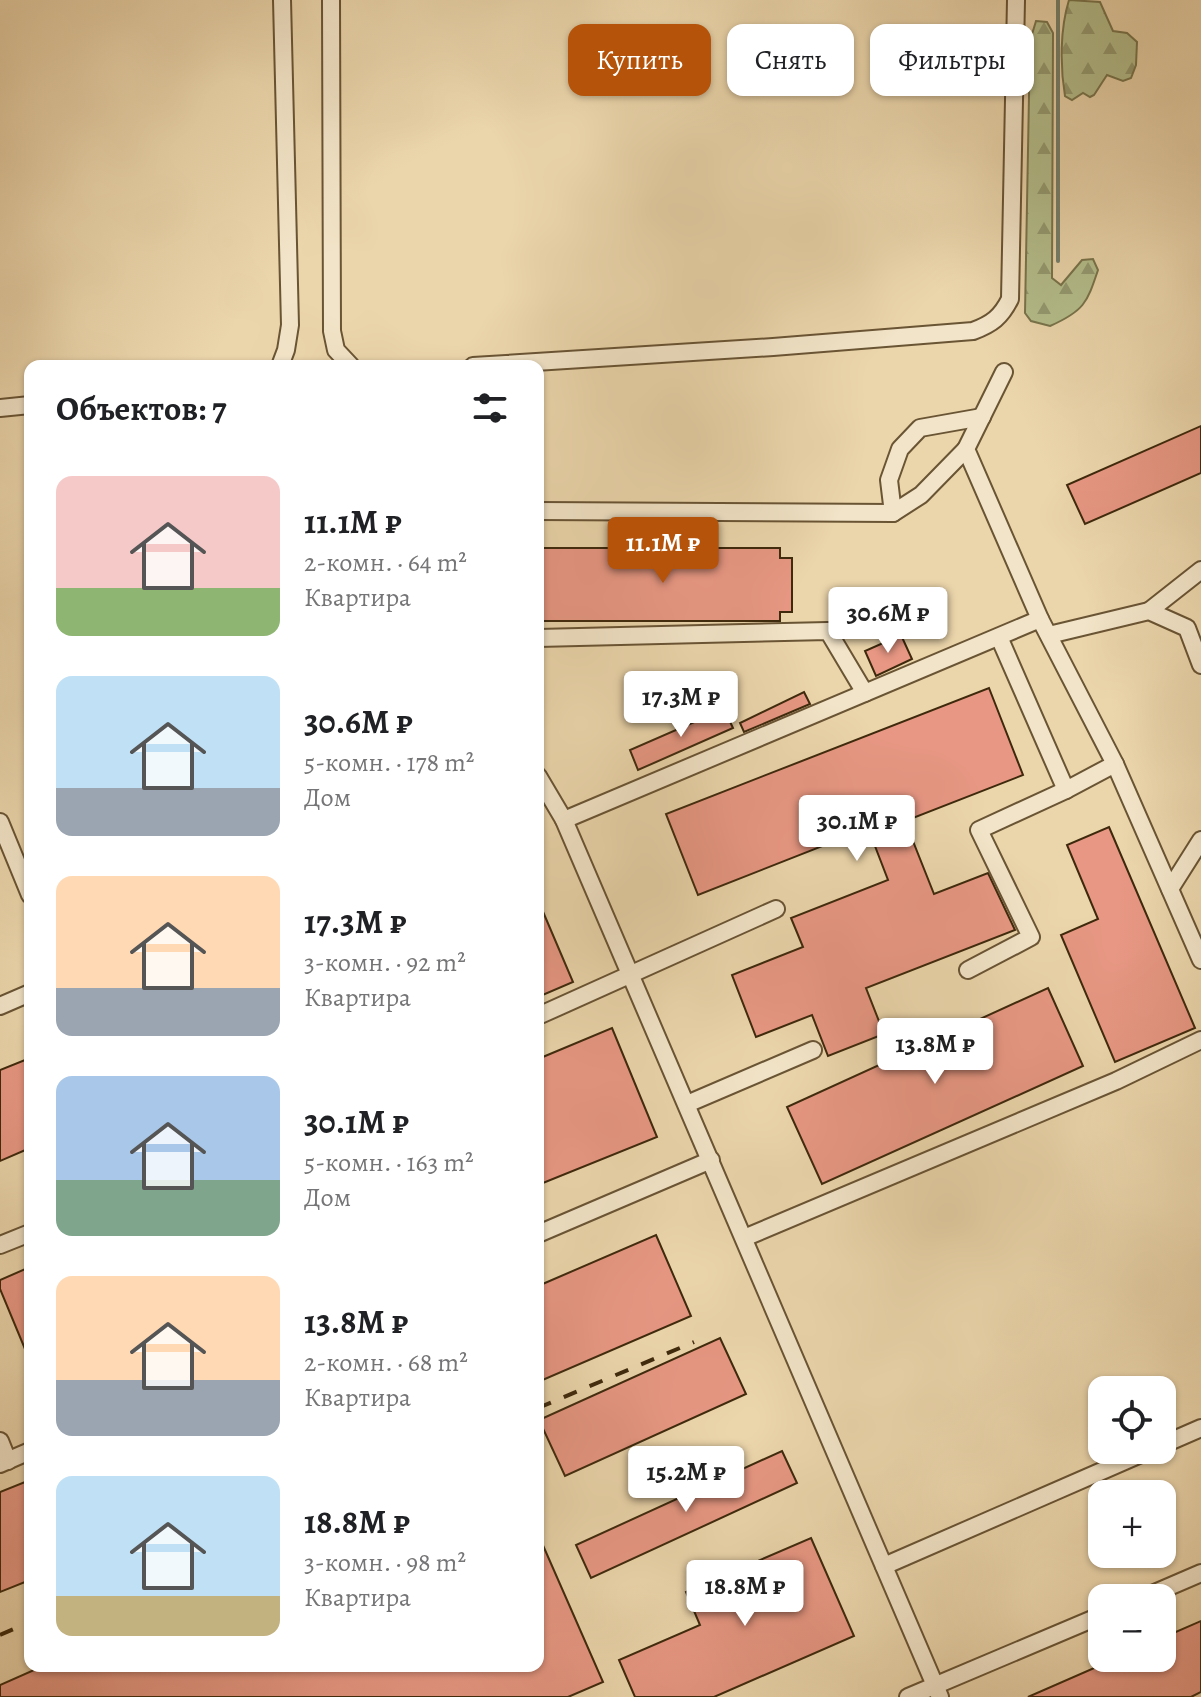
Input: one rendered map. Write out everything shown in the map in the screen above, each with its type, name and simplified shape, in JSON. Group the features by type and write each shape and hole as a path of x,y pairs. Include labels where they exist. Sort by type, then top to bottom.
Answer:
{"lane":[{"path":"282,0 290,325 282,360"},
{"path":"331,0 332,331 336,350 345,360"},
{"path":"544,362 973,331 989,325 1002,315 1010,299 1016,0"},
{"path":"544,511 893,513 921,495 966,449 1004,372"},
{"path":"0,408 24,406"},
{"path":"893,513 889,480 900,449 920,428 982,417"},
{"path":"966,449 1040,619 1115,764 1201,960"},
{"path":"1049,635 1149,611 1201,570"},
{"path":"1149,611 1187,628 1201,665"},
{"path":"564,820 1040,619"},
{"path":"544,638 828,631 865,693"},
{"path":"999,637 1066,790"},
{"path":"968,970 1031,937 979,830 1115,764"},
{"path":"544,789 564,820 938,1691"},
{"path":"0,822 24,880"},
{"path":"1170,889 1201,840"},
{"path":"544,1013 776,909"},
{"path":"0,1006 24,996"},
{"path":"744,1238 1116,1081 1201,1040"},
{"path":"687,1104 813,1050"},
{"path":"544,1231 711,1160"},
{"path":"0,1245 24,1235"},
{"path":"1176,1439 1201,1428"},
{"path":"0,1441 4,1462 24,1454"},
{"path":"884,1566 1118,1464"},
{"path":"1175,1584 1201,1573"},
{"path":"908,1697 938,1691 1088,1621"}],"green space":[{"path":"1069,0 1100,2 1113,31 1127,33 1137,42 1136,65 1131,78 1123,81 1107,75 1094,95 1090,97 1083,93 1072,100 1065,96 1062,60 1062,35"},
{"path":"1036,21 1047,22 1053,33 1052,278 1061,285 1082,260 1093,259 1098,270 1083,305 1050,326 1031,321 1025,313 1029,96 1034,96"}],"building":[{"path":"1201,426 1201,473 1085,524 1067,485"},
{"path":"544,548 780,548 780,558 792,558 792,612 780,612 780,621 544,621"},
{"path":"901,635 912,659 876,676 865,651"},
{"path":"989,688 1023,775 905,821 934,894 988,873 1015,930 866,988 884,1034 828,1056 812,1015 756,1037 732,975 803,947 791,918 888,880 868,828 698,895 666,814"},
{"path":"804,692 810,704 744,732 740,723"},
{"path":"724,709 733,728 638,770 630,750"},
{"path":"1109,827 1195,1028 1115,1062 1061,935 1098,919 1067,845"},
{"path":"544,914 573,982 544,994"},
{"path":"1048,988 1083,1066 822,1184 787,1107"},
{"path":"612,1028 657,1137 544,1183 544,1056"},
{"path":"24,1060 24,1151 0,1161 0,1070"},
{"path":"656,1235 691,1316 544,1379 544,1283"},
{"path":"24,1270 24,1347 0,1289 0,1280"},
{"path":"720,1338 746,1394 565,1476 544,1431 544,1418"},
{"path":"782,1451 797,1483 591,1578 576,1545"},
{"path":"24,1482 24,1582 0,1592 0,1492"},
{"path":"811,1538 854,1636 714,1697 635,1697 619,1660 700,1625 686,1592"},
{"path":"544,1548 603,1682 568,1697 0,1697 0,1685 29,1672 544,1672"},
{"path":"1201,1621 1201,1692 1191,1697 1028,1697 1088,1671 1176,1672 1176,1632"}],"waterway":[{"path":"1058,0 1058,261"}],"railway":[{"path":"544,1405 694,1342"},
{"path":"0,1635 24,1625"}]}
